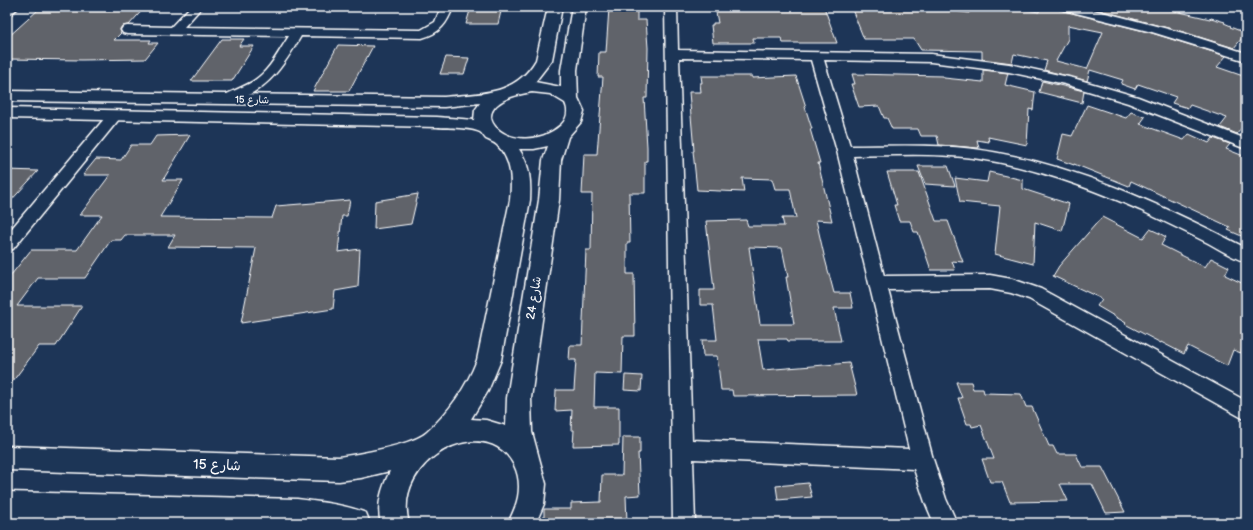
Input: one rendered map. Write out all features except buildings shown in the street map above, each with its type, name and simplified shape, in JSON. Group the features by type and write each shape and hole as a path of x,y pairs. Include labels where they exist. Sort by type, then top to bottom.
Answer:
{"street":[{"path":"7,12 13,7"},
{"path":"175,30 196,7"},
{"path":"126,30 422,34 438,28 447,7"},
{"path":"395,523 393,504 396,488 402,474 411,460 458,419 482,380 489,360 520,200 521,180 520,167 515,156 483,120 484,111 489,103 498,96 517,89 528,82 535,75 544,60 555,7"},
{"path":"570,98 568,78 579,7"},
{"path":"671,7 684,523"},
{"path":"1064,7 1177,34 1246,57"},
{"path":"226,100 256,87 269,76 297,32"},
{"path":"672,54 931,58 969,62 1029,72 1068,81 1133,100 1246,144"},
{"path":"816,56 844,151 922,459 936,502 946,523"},
{"path":"269,76 268,81 270,90 282,101"},
{"path":"494,134 525,144 550,140 560,135 575,121 575,105 570,98 560,92 547,88 532,87 517,89"},
{"name":"شارع 15","path":"7,96 282,101 444,102 498,96"},
{"name":"شارع 15","path":"7,113 437,122 469,124 494,134"},
{"path":"7,245 115,115"},
{"name":"شارع 24","path":"522,523 527,514 532,496 532,478 519,432 519,398 549,200 552,160 560,135"},
{"path":"844,151 952,152 991,156 1028,165 1084,182 1121,196 1167,216 1246,256"},
{"path":"878,283 990,282 1012,286 1035,294 1246,411"},
{"name":"شارع 15","path":"7,458 339,469 365,466 384,461 430,444 449,434 476,430 489,432 512,442 520,450 527,461"},
{"path":"682,449 922,459"},
{"path":"15,511 107,507 297,513 325,516 356,523"},
{"path":"82,523 107,507"}]}
